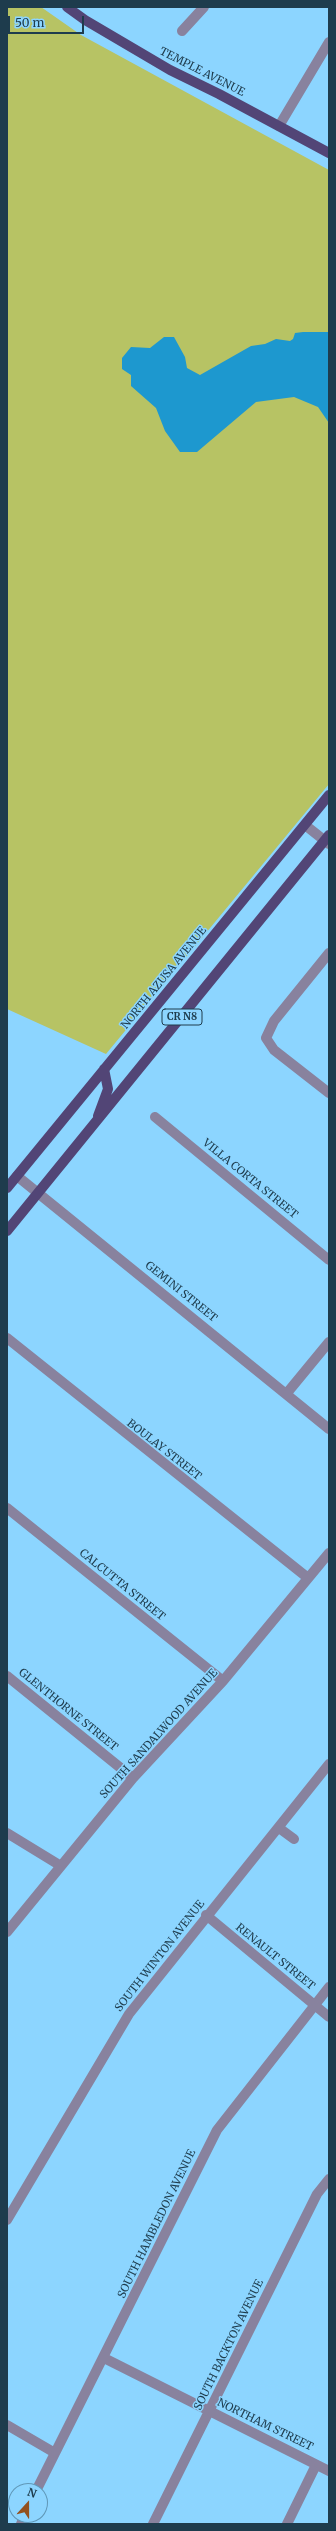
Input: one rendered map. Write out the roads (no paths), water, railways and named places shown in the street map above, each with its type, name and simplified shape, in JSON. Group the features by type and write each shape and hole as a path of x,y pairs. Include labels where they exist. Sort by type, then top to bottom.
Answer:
{"main road":[{"name":"TEMPLE AVENUE","path":"67,7 85,20 170,70 329,153"},
{"name":"NORTH AZUSA AVENUE","path":"17,1176 329,795"},
{"name":"CR N8","path":"7,1231 39,1194 328,840"},
{"path":"95,1124 108,1089 104,1069"},
{"name":"CR N8","path":"7,1188 17,1176"}],"street":[{"path":"182,31 204,7"},
{"path":"279,126 329,42"},
{"path":"305,825 328,840"},
{"path":"329,953 274,1021 266,1038 274,1050 329,1093"},
{"name":"VILLA CORTA STREET","path":"155,1117 329,1260"},
{"name":"GEMINI STREET","path":"17,1176 329,1428"},
{"name":"BOULAY STREET","path":"7,1338 308,1578"},
{"path":"287,1393 329,1342"},
{"name":"CALCUTTA STREET","path":"7,1508 223,1680"},
{"name":"SOUTH SANDALWOOD AVENUE","path":"7,1932 133,1778 223,1680 329,1553"},
{"name":"GLENTHORNE STREET","path":"7,1676 133,1778"},
{"name":"SOUTH WINTON AVENUE","path":"7,2220 129,2014 206,1915 279,1828 329,1764"},
{"path":"279,1828 294,1839"},
{"path":"7,1833 61,1866"},
{"name":"RENAULT STREET","path":"206,1915 329,2017"},
{"name":"SOUTH HAMBLEDON AVENUE","path":"40,2483 217,2130 314,2004 329,1987"},
{"name":"SOUTH BACKTON AVENUE","path":"153,2524 317,2194 329,2178"},
{"name":"NORTHAM STREET","path":"104,2358 329,2471"},
{"path":"7,2426 55,2453"},
{"path":"287,2524 316,2464"}],"water":[{"path":"329,332 329,423 318,407 294,397 256,402 197,452 180,452 165,431 156,408 131,386 131,375 122,369 122,358 131,347 150,348 164,337 174,337 185,357 187,368 200,375 251,346 265,344 276,339 290,341 293,339 295,333"}]}
